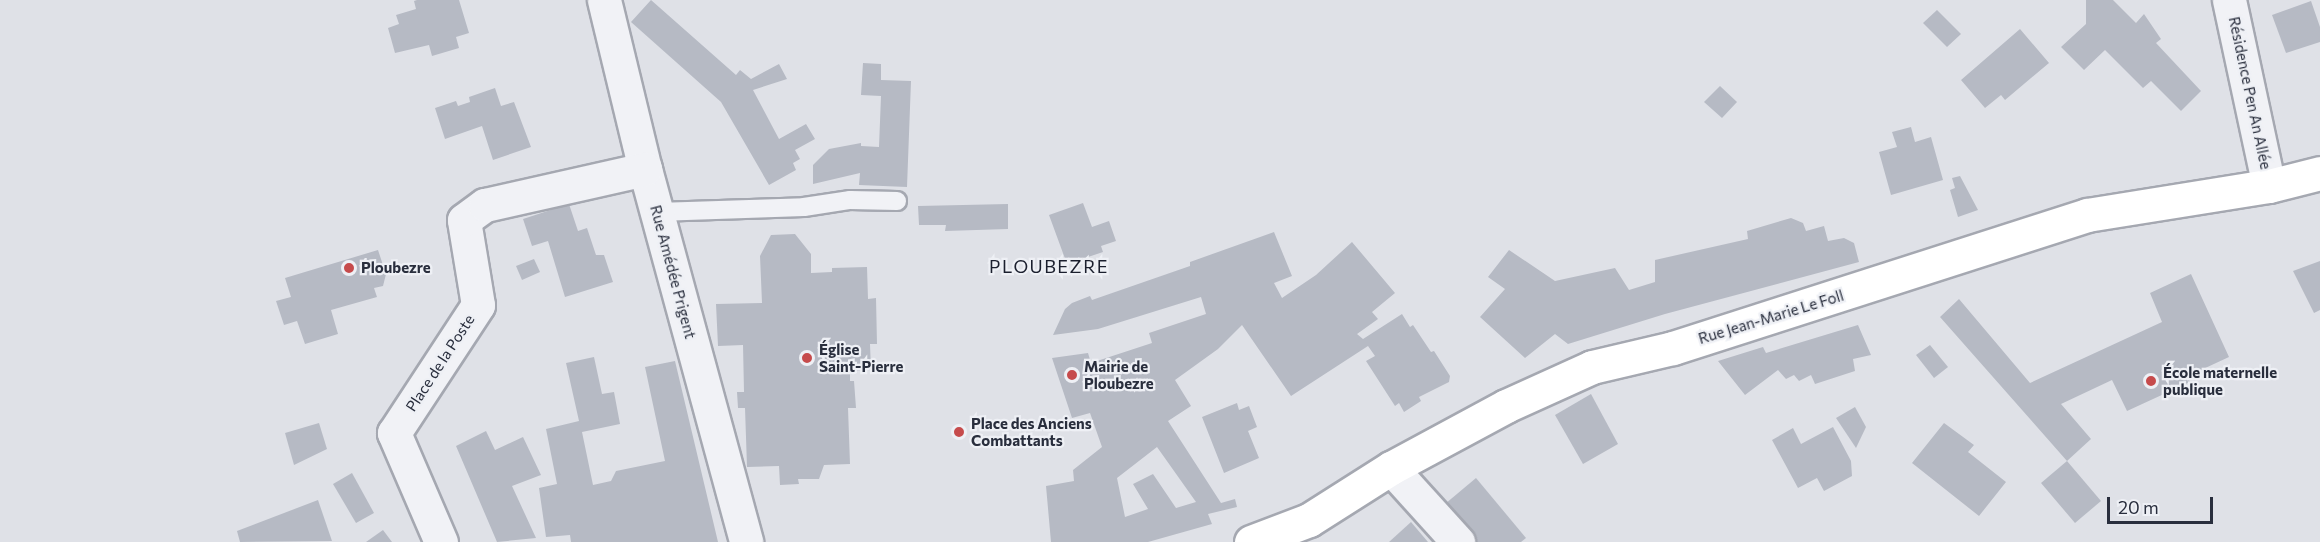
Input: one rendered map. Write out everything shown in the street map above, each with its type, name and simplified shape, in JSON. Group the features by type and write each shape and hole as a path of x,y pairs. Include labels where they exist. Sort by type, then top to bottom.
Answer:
{"main road":[{"name":"Rue Jean-Marie Le Foll","path":"1251,542 1300,534 1327,511 1391,468 1506,406 1592,367 1673,348 2087,215 2269,186 2320,173"}],"street":[{"name":"Rue Amédée Prigent","path":"604,0 645,169 746,542"},
{"name":"Résidence Pen An Allée","path":"2229,0 2269,186"},
{"name":"Place de la Poste","path":"441,542 394,433 478,305 464,220 485,205 645,169"},
{"path":"1391,468 1458,542"}],"lane":[{"path":"657,212 804,207 850,200 897,201"}],"building":[{"path":"417,0 459,0 469,33 456,37 459,48 432,56 429,45 395,53 388,28 399,24 396,15 416,9 414,1"},
{"path":"651,0 736,75 740,70 751,79 779,64 787,79 753,90 779,139 806,124 815,139 795,150 800,159 793,163 796,170 769,185 721,102 631,22"},
{"path":"2086,0 2113,0 2136,23 2144,14 2161,39 2156,43 2201,91 2181,111 2151,81 2143,88 2105,50 2084,70 2061,47 2086,24"},
{"path":"2311,1 2320,27 2320,42 2286,53 2272,15"},
{"path":"1937,10 1961,34 1947,47 1923,23"},
{"path":"2020,29 2049,63 2005,100 2001,95 1985,108 1961,80"},
{"path":"863,63 881,64 881,80 911,81 907,187 859,185 860,173 813,184 813,165 829,149 861,143 861,146 879,147 881,96 861,95"},
{"path":"1720,86 1737,102 1722,118 1704,102"},
{"path":"495,88 501,106 514,102 531,147 493,160 482,126 445,139 435,108 456,101 458,106 470,102 469,97"},
{"path":"1911,127 1915,142 1931,137 1943,180 1891,195 1879,152 1897,147 1892,132"},
{"path":"1960,176 1978,210 1958,217 1950,190 1955,188 1952,178"},
{"path":"1083,203 1092,227 1109,221 1116,241 1101,246 1103,252 1067,264 1049,215"},
{"path":"569,204 578,231 587,228 596,255 604,255 613,282 565,297 548,241 532,246 523,219"},
{"path":"1008,204 1008,229 945,231 946,225 919,225 918,206"},
{"path":"1791,218 1803,223 1806,231 1824,226 1828,241 1844,238 1854,243 1859,262 1665,314 1568,344 1555,334 1525,358 1480,317 1505,289 1488,277 1509,250 1555,281 1615,268 1629,290 1655,282 1655,260 1748,239 1747,231"},
{"path":"1274,232 1292,276 1274,283 1282,298 1316,275 1352,242 1395,293 1372,312 1378,319 1357,334 1363,339 1402,314 1410,327 1413,325 1431,352 1434,351 1450,376 1449,382 1419,397 1421,401 1404,412 1399,403 1395,406 1366,361 1375,356 1368,346 1291,396 1242,325 1218,349 1175,380 1191,406 1168,421 1221,503 1235,499 1237,507 1208,514 1212,524 1148,542 1051,542 1046,486 1074,481 1073,470 1102,447 1090,413 1072,418 1052,358 1088,353 1091,363 1152,343 1149,333 1206,314 1201,297 1098,329 1053,335 1065,309 1072,303 1090,296 1092,300 1190,266 1190,262","holes":["1157,447 1196,502 1176,508 1153,474 1133,484 1148,509 1125,517 1117,478"]},
{"name":"Église Saint-Pierre","path":"795,234 811,254 811,273 832,272 832,268 867,267 868,299 876,298 877,344 870,344 871,370 850,371 850,381 854,381 856,408 848,408 850,464 824,465 819,479 798,479 799,484 780,485 779,466 747,467 745,408 738,408 737,392 744,392 743,345 718,346 716,304 762,303 760,256 771,235"},
{"path":"378,250 386,274 383,286 374,288 377,297 331,310 338,334 305,344 297,321 284,325 276,301 291,297 285,278"},
{"path":"534,259 540,272 522,280 516,266"},
{"path":"2320,261 2320,310 2314,313 2293,271"},
{"path":"2191,274 2229,357 2188,376 2190,382 2127,411 2112,380 2061,404 2091,439 2067,461 1940,317 1959,299 2030,383 2162,322 2150,293"},
{"path":"1858,325 1871,355 1853,359 1855,371 1815,384 1811,375 1799,381 1794,375 1786,379 1778,370 1745,395 1718,361 1763,347 1766,353"},
{"path":"1930,345 1948,367 1934,378 1916,355"},
{"path":"594,357 602,394 614,392 620,424 582,432 593,485 611,481 616,471 665,461 645,367 675,361 718,542 571,542 570,535 546,537 539,488 557,484 546,429 579,421 566,363"},
{"path":"1591,394 1618,444 1583,464 1555,415"},
{"path":"1237,403 1239,410 1249,406 1257,427 1248,431 1259,458 1224,473 1202,417"},
{"path":"1855,407 1866,427 1856,448 1836,418"},
{"path":"319,423 327,449 294,465 285,433"},
{"path":"1944,423 1974,445 1968,452 2006,482 1979,516 1912,463"},
{"path":"1833,427 1851,461 1852,476 1824,491 1817,478 1798,488 1772,440 1793,428 1801,444"},
{"path":"486,431 495,450 523,437 541,475 512,486 536,538 497,542 456,446"},
{"path":"2067,461 2101,501 2075,523 2041,483"},
{"path":"352,473 374,513 356,523 333,484"},
{"path":"1476,478 1526,538 1521,542 1477,542 1445,504"},
{"path":"318,500 332,541 240,542 237,531"},
{"path":"1411,522 1428,542 1389,542"},
{"path":"383,530 392,542 366,542"}],"place":[{"name":"Ploubezre","path":"349,268"},
{"name":"Église Saint-Pierre","path":"807,358"},
{"name":"Mairie de Ploubezre","path":"1072,375"},
{"name":"École maternelle publique","path":"2151,381"},
{"name":"Place des Anciens Combattants","path":"959,432"}],"district":[{"name":"PLOUBEZRE","path":"1049,266"}]}
